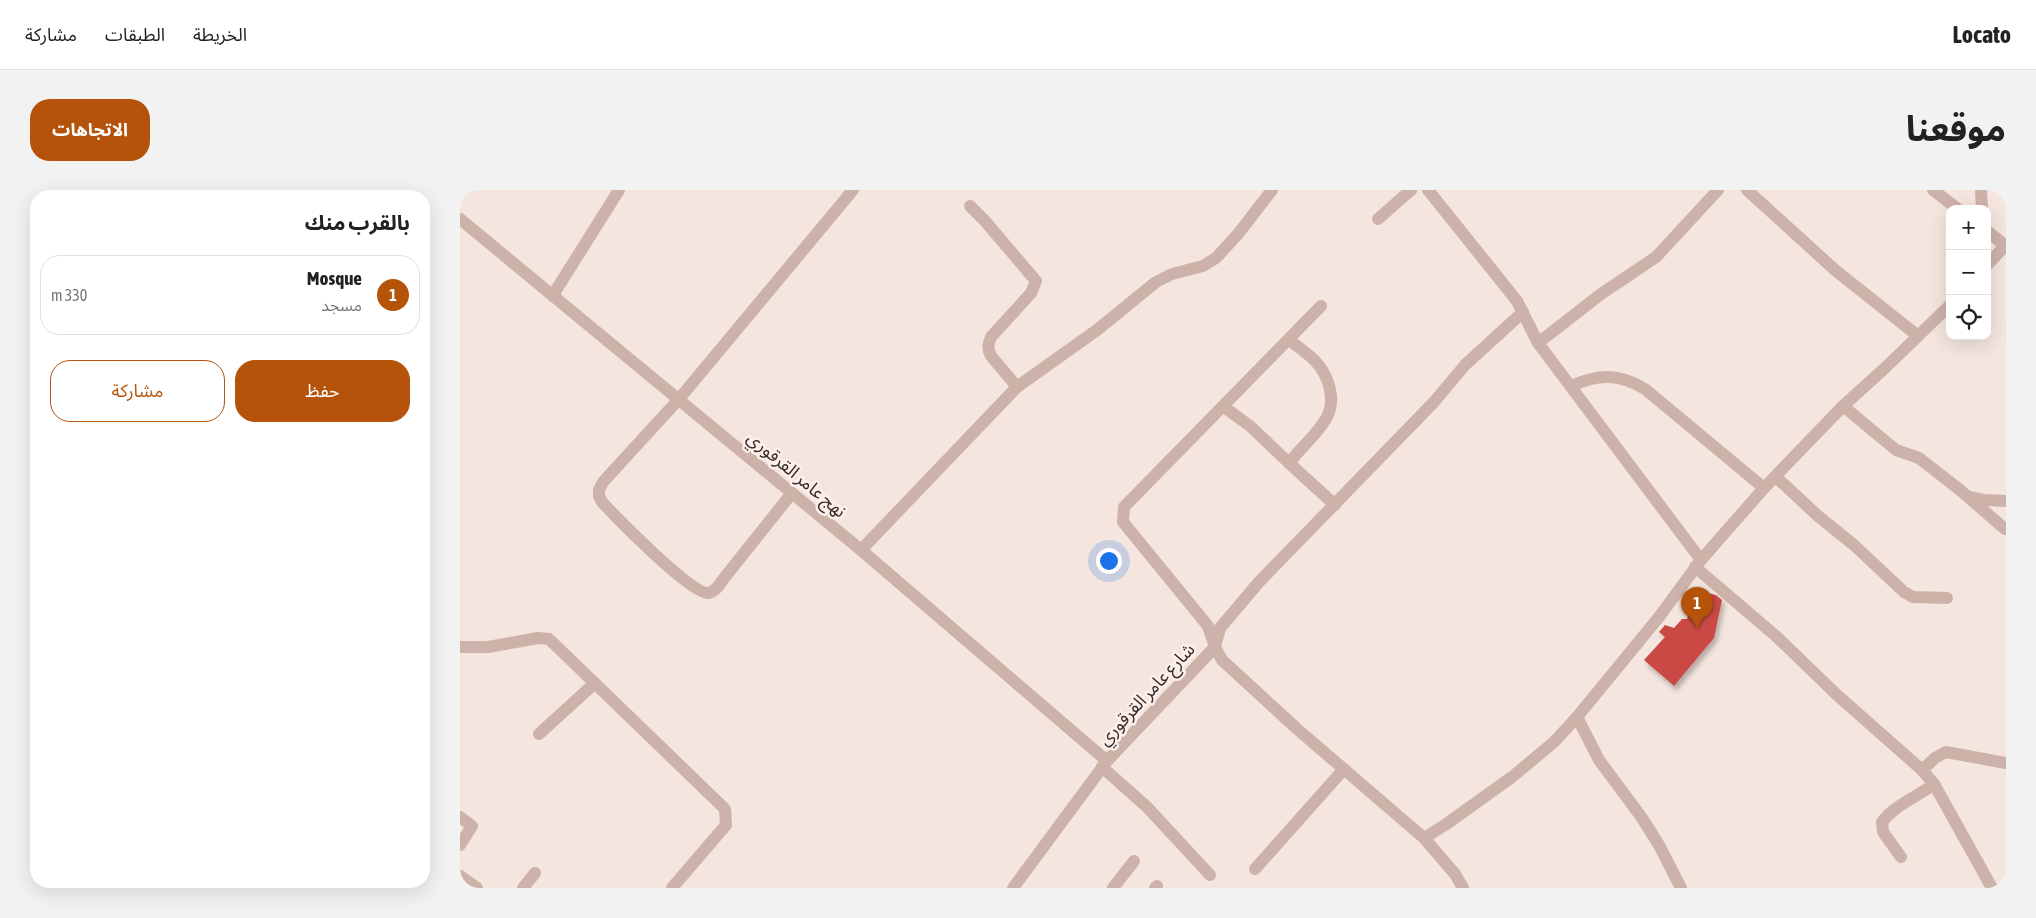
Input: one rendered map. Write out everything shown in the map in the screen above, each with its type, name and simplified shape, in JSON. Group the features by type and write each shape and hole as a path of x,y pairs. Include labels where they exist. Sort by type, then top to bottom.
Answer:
{"street":[{"path":"553,295 619,190"},
{"path":"792,493 715,589 708,593 700,591 686,582 609,509 599,496 599,490 603,482 679,398 853,190"},
{"path":"861,550 1017,387 1097,330 1156,282 1172,274 1203,266 1216,258 1238,234 1272,190"},
{"path":"1378,219 1411,190"},
{"path":"1428,190 1517,301 1538,344 1571,386 1698,563 1836,694 1922,770 1934,784 1992,888"},
{"path":"1538,344 1595,298 1656,257 1718,190"},
{"path":"1747,190 1835,270 1918,336"},
{"path":"1933,190 1953,205"},
{"path":"1981,190 1982,205"},
{"path":"970,206 1036,281 1031,293 988,342 988,352 1017,387"},
{"name":"نهج عامر القرقوري","path":"460,219 861,550 1104,764 1210,875"},
{"path":"1991,234 2006,246 1991,261"},
{"name":"شارع عامر القرقوري","path":"1013,888 1104,764 1215,646 1208,626 1123,522 1124,507 1322,306"},
{"path":"1424,838 1512,777 1554,742 1577,717 1659,617 1698,563 1764,488 1843,406 1886,368 1946,309"},
{"path":"1464,888 1455,874 1424,838 1296,728 1222,660 1215,646 1220,628 1237,606 1434,402 1465,365 1523,312"},
{"path":"1289,340 1317,363 1326,377 1331,405 1320,427 1290,462"},
{"path":"1571,386 1589,378 1610,377 1630,380 1645,389 1764,488"},
{"path":"1224,406 1250,426 1290,462 1334,505"},
{"path":"1843,406 1896,450 1919,458 2006,529"},
{"path":"1776,477 1818,516 1854,545 1904,592 1913,597 1947,598"},
{"path":"1967,496 1984,500 2006,501"},
{"path":"460,647 488,646 538,638 549,639 725,809 726,825 672,888"},
{"path":"538,734 595,683"},
{"path":"1577,717 1599,760 1642,818 1659,845 1681,888"},
{"path":"1922,770 1935,758 1946,752 2006,763"},
{"path":"1255,869 1344,769"},
{"path":"1901,857 1883,832 1882,822 1890,812 1920,795 1934,784"},
{"path":"460,817 472,826 460,845"},
{"path":"1113,888 1134,861"},
{"path":"523,888 535,873"},
{"path":"460,876 477,888"}],"building":[{"path":"1703,592 1716,595 1722,600 1714,638 1674,686 1644,660 1665,637 1659,632 1665,625 1674,628 1682,619 1687,619 1691,604"}],"place":[{"name":"Mosque","path":"1697,628"}]}
